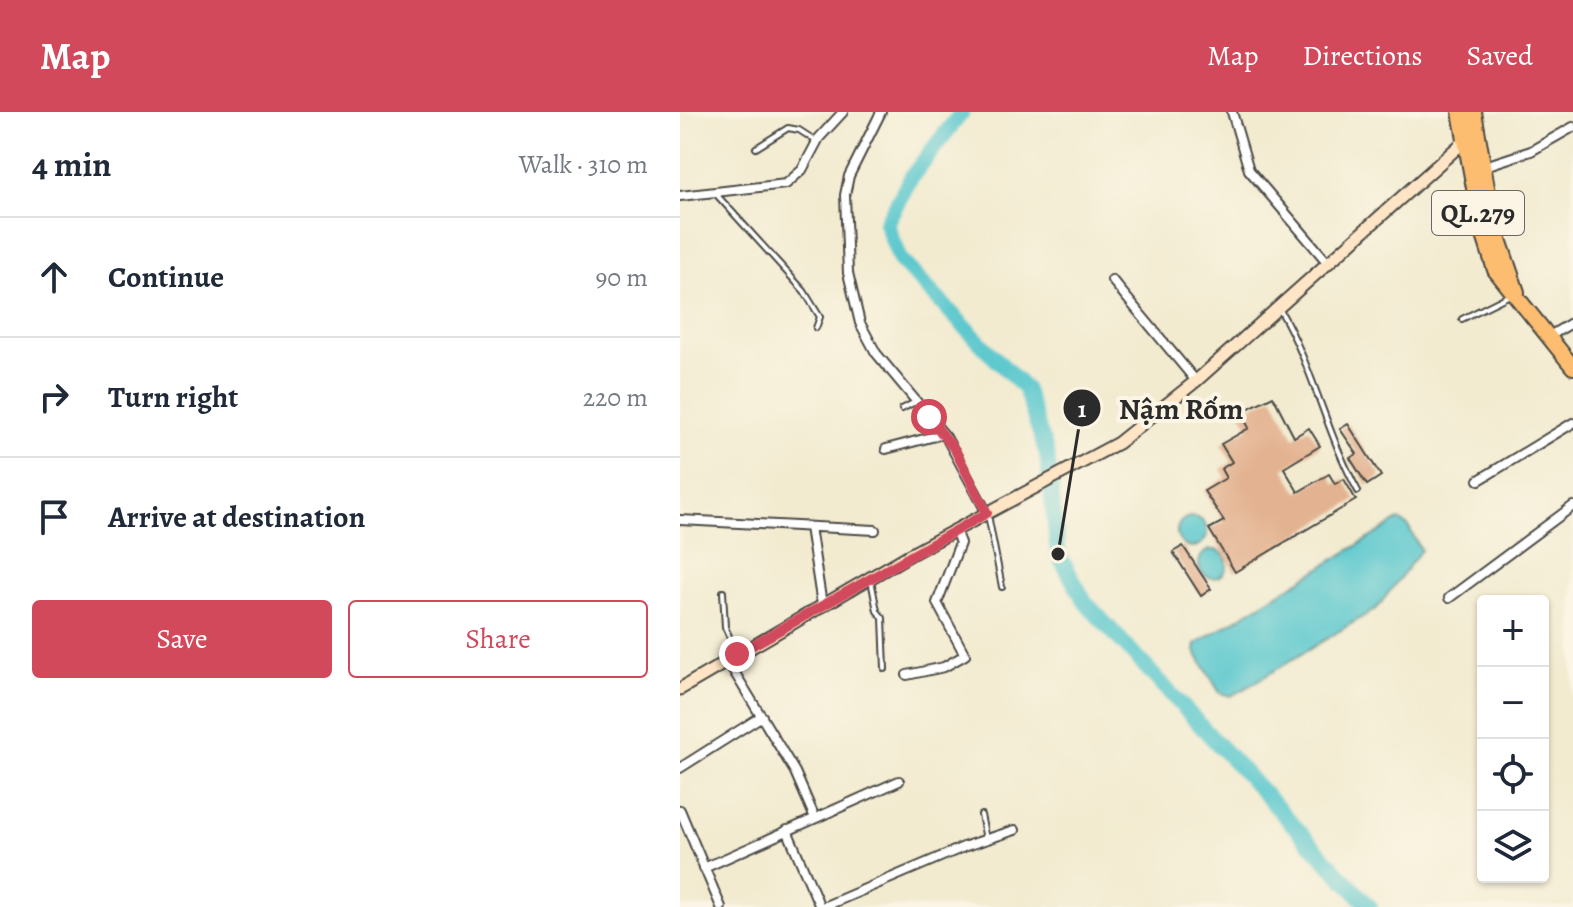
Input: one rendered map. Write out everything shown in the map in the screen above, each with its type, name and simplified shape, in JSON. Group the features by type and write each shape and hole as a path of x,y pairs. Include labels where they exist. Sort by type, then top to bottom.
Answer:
{"highway":[{"name":"QL.279","path":"1460,112 1488,251 1495,270 1573,367"},
{"name":"QL.279","path":"1474,112 1493,222 1517,296"}],"street":[{"path":"680,196 786,184 802,170 816,142 843,112"},
{"path":"881,112 849,176 844,226 848,273 860,323 876,353 943,434 991,511"},
{"path":"1232,112 1249,170 1328,263"},
{"path":"1485,166 1531,151 1573,127"},
{"path":"680,689 955,530 1097,455 1196,381 1478,130"},
{"path":"1112,280 1196,381"},
{"path":"1547,338 1573,322"},
{"path":"1479,480 1573,423"},
{"path":"886,449 943,434"},
{"path":"1449,598 1573,506"},
{"path":"680,520 875,530"},
{"path":"810,527 822,605"},
{"path":"907,675 944,667 964,658 963,650 937,603 960,543 955,530"},
{"path":"732,657 795,772 815,818"},
{"path":"680,768 762,716"},
{"path":"704,868 899,781"},
{"path":"680,810 721,907"},
{"path":"787,830 822,907 1015,830"}],"lane":[{"path":"756,148 788,128 799,130 816,142"},
{"path":"713,192 804,291 820,317 816,328"},
{"path":"1462,319 1517,296"},
{"path":"1278,307 1328,422 1333,445 1358,491"},
{"path":"902,409 915,402"},
{"path":"991,511 1002,587"},
{"path":"870,578 877,611 883,618 885,669"},
{"path":"723,592 725,627 732,657"},
{"path":"981,815 986,839"}],"water":[{"path":"1192,517 1198,518 1206,526 1206,538 1198,546 1192,547 1186,546 1178,538 1177,532 1178,526 1186,518"},
{"path":"1399,520 1408,526 1421,550 1377,608 1231,696 1220,693 1195,651 1196,644"},
{"path":"1213,550 1223,554 1227,564 1223,574 1213,578 1203,574 1199,564 1203,554"}],"building":[{"path":"1273,396 1294,437 1309,428 1320,446 1284,468 1298,492 1329,474 1335,484 1344,479 1356,500 1235,572 1209,529 1224,521 1204,491 1226,478 1221,469 1232,462 1221,444 1249,428 1241,412"},
{"path":"1348,424 1381,476 1367,485 1350,458 1357,454 1340,429"},
{"path":"1183,546 1211,589 1201,596 1173,552"}],"waterway":[{"path":"962,112 912,176 886,223 900,260 1025,389 1047,454 1058,554 1086,603 1370,907"}],"place":[{"name":"Nậm Rốm","path":"1058,554"}],"route":[{"path":"737,654 987,513 955,450 929,417"}]}
